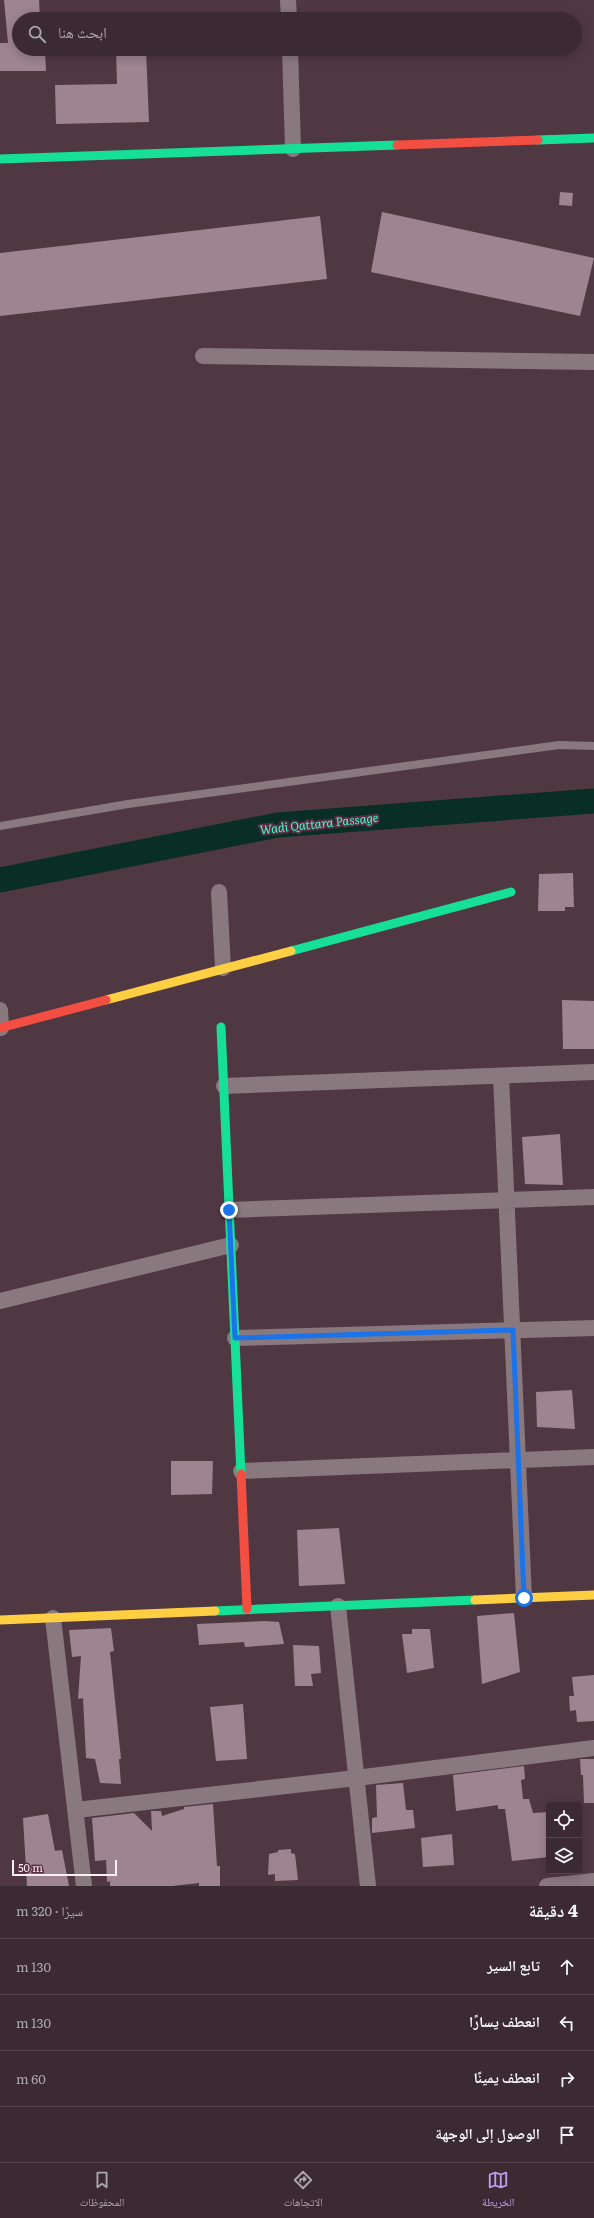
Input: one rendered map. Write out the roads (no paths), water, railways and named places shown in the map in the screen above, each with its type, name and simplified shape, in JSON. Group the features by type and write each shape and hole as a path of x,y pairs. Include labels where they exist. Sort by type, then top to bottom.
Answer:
{"street":[{"path":"288,0 289,12"},
{"path":"290,56 293,148"},
{"path":"0,159 594,138"},
{"path":"203,356 594,362"},
{"path":"219,892 223,968"},
{"path":"0,1010 1,1028 511,892"},
{"path":"221,1027 247,1609"},
{"path":"224,1086 594,1072"},
{"path":"501,1076 524,1598"},
{"path":"229,1210 594,1197"},
{"path":"0,1301 231,1245"},
{"path":"235,1338 594,1328"},
{"path":"241,1471 594,1457"},
{"path":"0,1620 594,1595"},
{"path":"338,1606 368,1886"},
{"path":"53,1618 84,1886"},
{"path":"76,1810 356,1778 594,1748"},
{"path":"546,1886 594,1881"}],"lane":[{"path":"0,826 128,804 535,748 559,745 594,746"}],"waterway":[{"name":"Wadi Qattara Passage","path":"0,880 278,825 594,801"}]}
